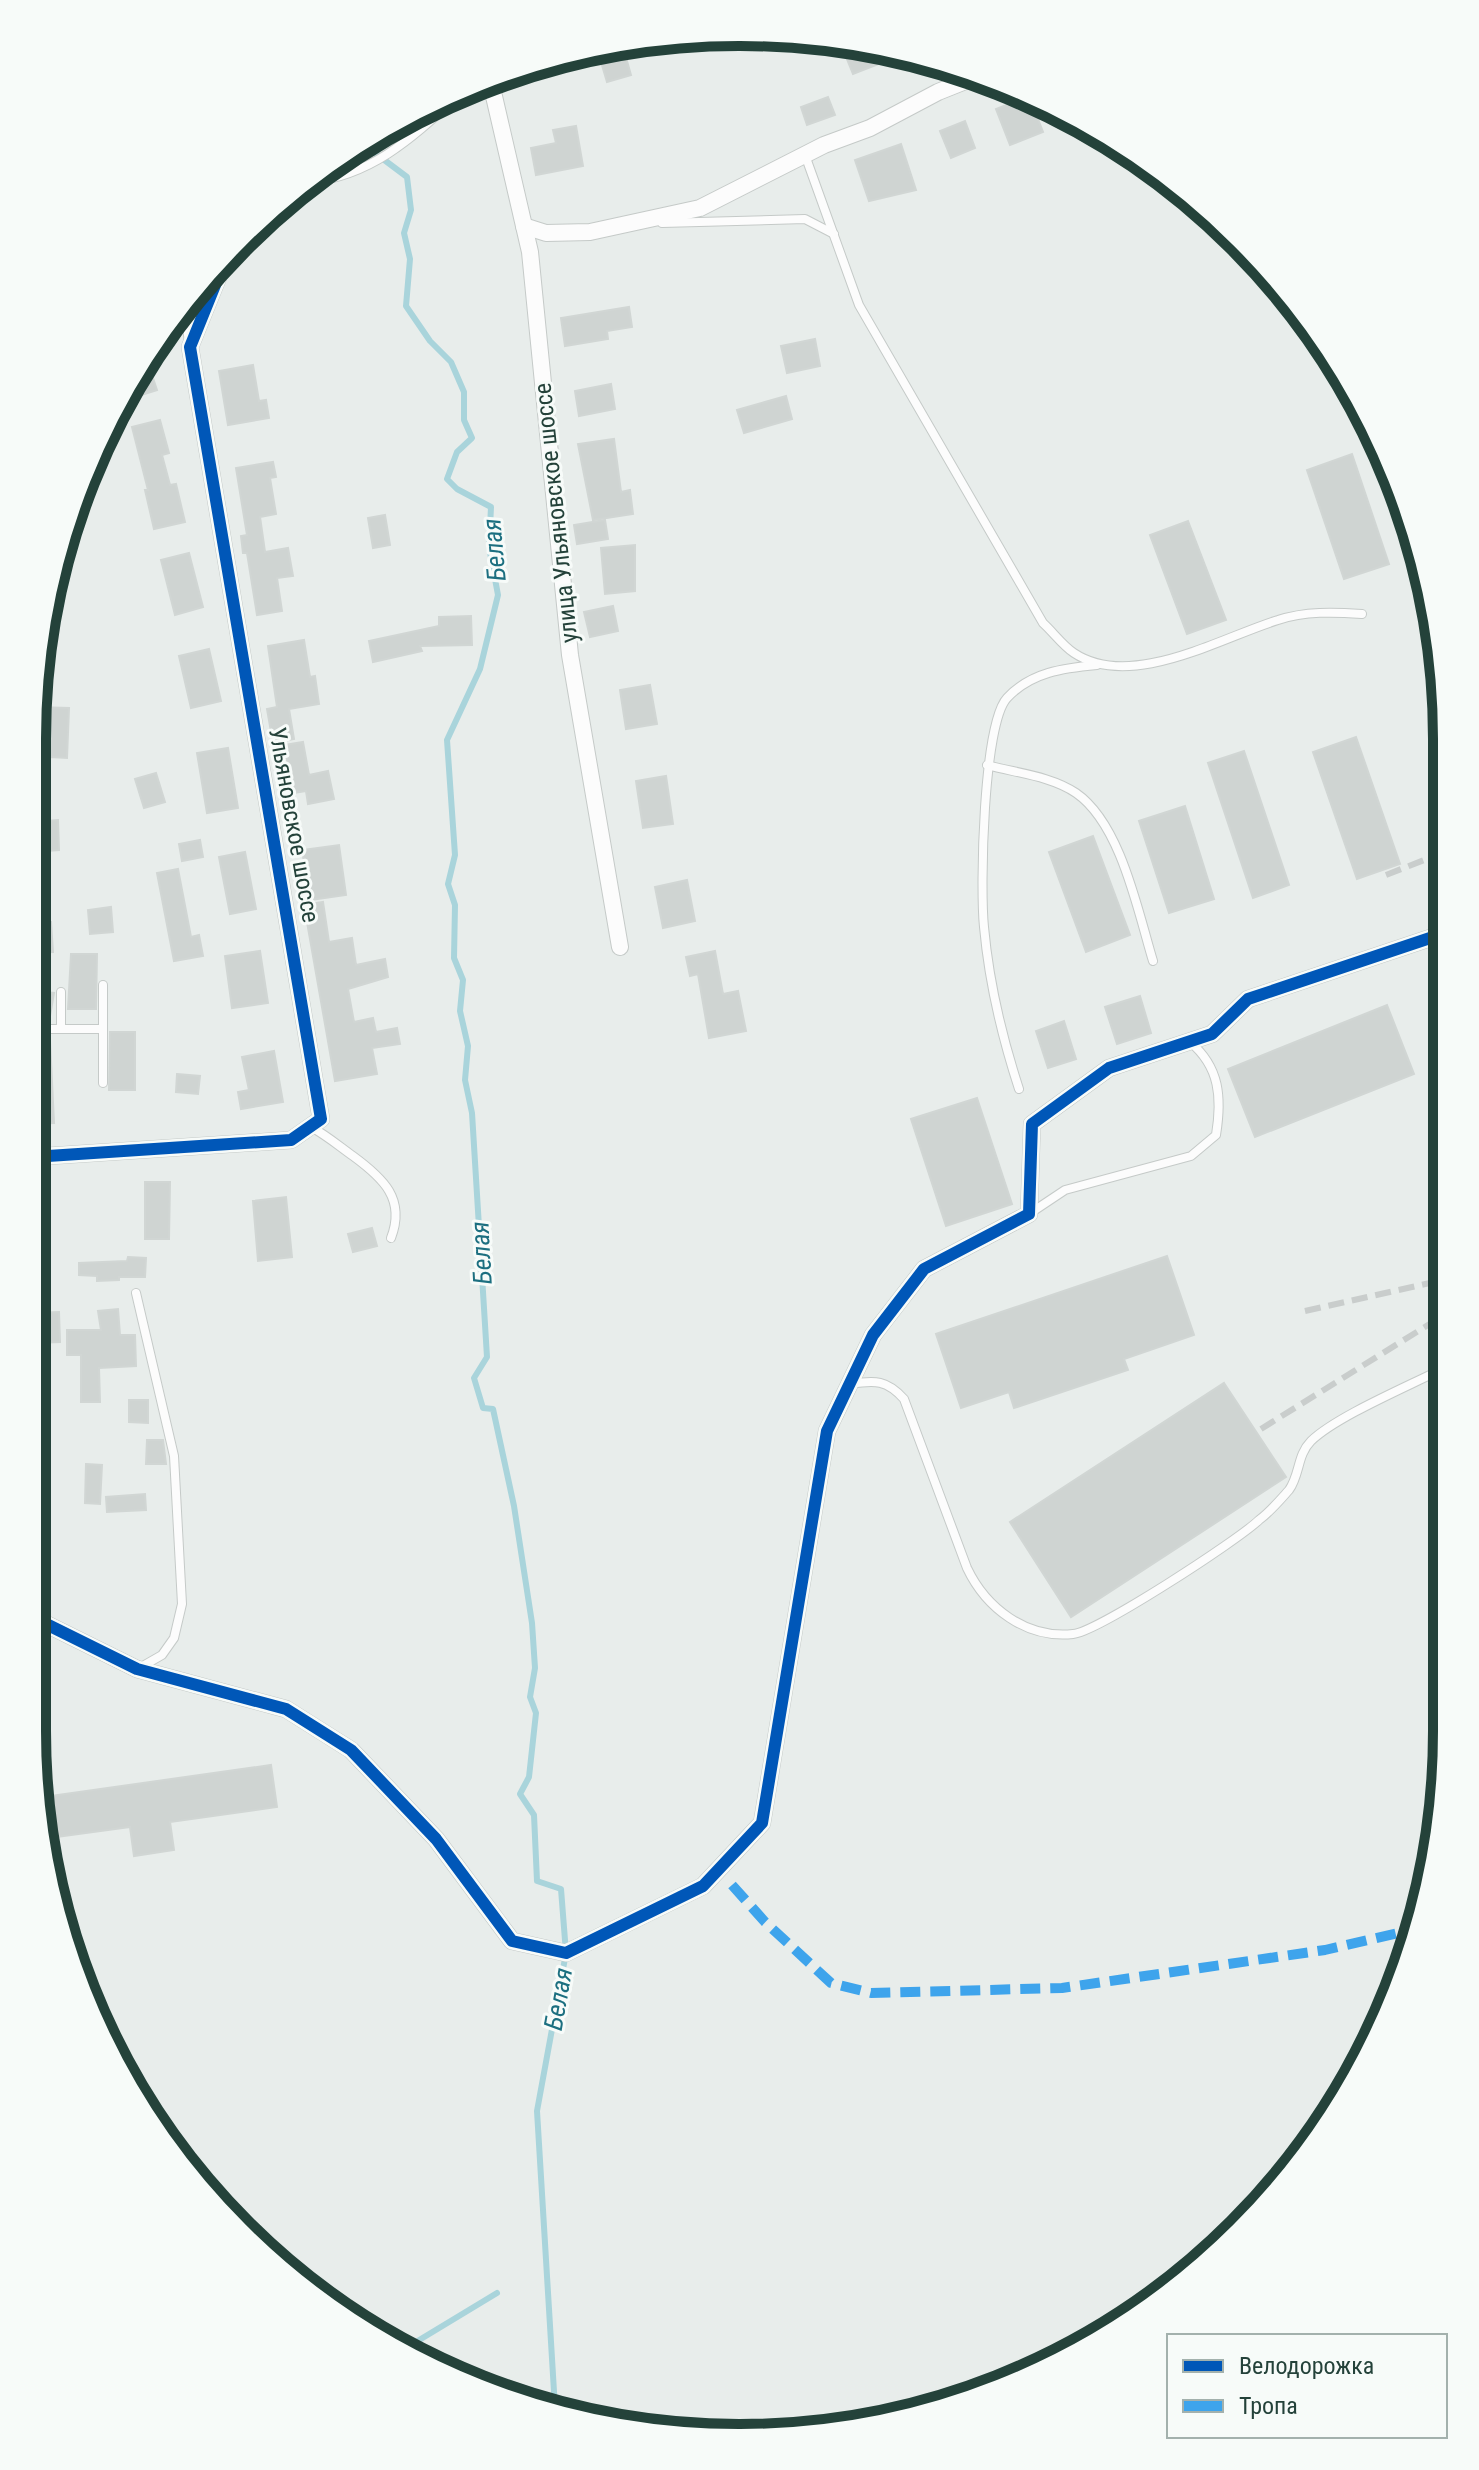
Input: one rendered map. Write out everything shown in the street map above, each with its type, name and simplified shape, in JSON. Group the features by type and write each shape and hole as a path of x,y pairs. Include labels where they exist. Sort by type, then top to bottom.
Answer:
{"street":[{"path":"524,226 546,233 590,232 700,208 805,155 962,83"},
{"name":"улица Ульяновское шоссе","path":"493,92 530,252 570,655 620,947"},
{"path":"190,347 215,286"},
{"name":"Ульяновское шоссе","path":"190,347 321,1119 310,1127"},
{"path":"46,1624 137,1669 286,1709 351,1750 436,1839 512,1941 566,1953 703,1886 762,1823 827,1431 873,1335 924,1269 1029,1214 1032,1124 1109,1068 1212,1034 1248,999 1433,937"},
{"path":"46,1156 291,1140 310,1127"}],"lane":[{"path":"330,180 340,179 386,154 438,116"},
{"path":"805,155 859,305 1043,623 1074,653 1102,665"},
{"path":"643,222 805,219 834,234"},
{"path":"186,321 190,347"},
{"path":"1019,1089 992,984 983,924 987,765 993,731 1005,699 1046,672 1102,665 1144,664 1203,650 1279,619 1321,612 1362,614"},
{"path":"987,765 1051,780 1077,794 1101,819 1124,869 1153,961"},
{"path":"103,985 103,1083"},
{"path":"61,992 61,1029"},
{"path":"46,1029 103,1029"},
{"path":"1029,1214 1065,1190 1191,1156 1216,1135 1219,1112 1209,1058 1190,1042"},
{"path":"310,1127 325,1134 387,1184 397,1210 391,1238"},
{"path":"136,1293 174,1456 182,1604 174,1638 162,1655 137,1669"},
{"path":"850,1384 873,1380 890,1384 904,1399 967,1568 977,1590 992,1608 1028,1627 1075,1634 1143,1597 1258,1521 1291,1487 1303,1450 1334,1424 1433,1374"}],"building":[{"path":"845,54 885,61 853,74"},
{"path":"625,56 631,75 607,82 601,62"},
{"path":"828,97 835,115 807,125 801,107"},
{"path":"1013,102 1036,113 1043,132 1010,145 996,109"},
{"path":"965,121 975,148 951,158 940,131"},
{"path":"576,126 583,166 536,175 531,148 556,143 553,130"},
{"path":"901,144 916,190 869,201 855,160"},
{"path":"629,307 632,327 607,331 608,339 565,346 561,318"},
{"path":"815,339 820,366 787,373 781,346"},
{"path":"253,365 259,401 266,400 269,418 228,425 219,371"},
{"path":"151,373 157,390 137,396"},
{"path":"611,384 615,409 579,416 575,391"},
{"path":"786,396 792,419 744,433 737,410"},
{"path":"160,420 169,453 162,455 170,485 176,484 185,522 154,529 132,427"},
{"path":"614,439 621,492 630,490 633,514 593,520 578,444"},
{"path":"1352,454 1389,564 1344,579 1307,470"},
{"path":"273,462 276,477 270,478 276,514 260,517 265,552 288,548 293,576 277,578 282,611 257,615 247,553 243,553 241,536 247,535 236,468"},
{"path":"385,515 390,545 373,548 368,518"},
{"path":"605,520 608,539 577,544 574,525"},
{"path":"1188,521 1226,620 1187,634 1150,535"},
{"path":"635,545 635,591 605,594 601,548"},
{"path":"189,553 203,607 175,615 161,560"},
{"path":"613,606 618,631 590,637 584,612"},
{"path":"471,616 472,645 420,646 422,651 373,662 369,641 439,626 439,617"},
{"path":"304,640 310,677 315,676 319,704 289,709 294,739 273,743 267,709 277,707 268,646"},
{"path":"209,649 221,701 191,708 179,656"},
{"path":"650,685 657,724 626,729 620,690"},
{"path":"47,707 69,708 67,758 50,757 46,784"},
{"path":"1356,737 1400,864 1357,879 1313,752"},
{"path":"303,742 309,775 328,771 334,799 308,804 306,791 293,793 284,745"},
{"path":"228,748 238,808 207,813 197,753"},
{"path":"1244,751 1289,885 1253,898 1208,763"},
{"path":"156,773 165,802 144,808 135,779"},
{"path":"666,776 673,824 643,828 636,781"},
{"path":"1185,806 1214,899 1169,913 1139,821"},
{"path":"58,820 59,850 46,851 46,821"},
{"path":"1093,836 1130,935 1086,952 1049,852"},
{"path":"200,840 203,857 182,861 179,844"},
{"path":"339,845 346,895 310,900 302,850"},
{"path":"245,852 256,909 230,914 219,857"},
{"path":"178,869 191,937 199,935 203,956 174,961 157,873"},
{"path":"687,880 695,921 663,928 655,887"},
{"path":"323,902 329,942 352,938 356,965 385,959 388,977 348,989 354,1022 373,1018 376,1032 397,1028 400,1044 372,1048 377,1074 335,1081 304,905"},
{"path":"111,907 113,932 90,934 88,910"},
{"path":"46,922 51,922 53,952 46,952"},
{"path":"260,951 268,1003 232,1008 225,956"},
{"path":"715,951 723,994 738,991 746,1031 709,1038 698,974 690,976 686,957"},
{"path":"71,954 97,954 96,1009 68,1009"},
{"path":"46,992 54,993 49,1022 46,1022"},
{"path":"1140,996 1151,1033 1117,1044 1105,1007"},
{"path":"1387,1005 1414,1074 1255,1137 1228,1069"},
{"path":"1064,1021 1076,1059 1048,1068 1036,1031"},
{"path":"110,1032 135,1032 135,1090 109,1090"},
{"path":"46,1036 50,1040 54,1123 46,1123"},
{"path":"274,1051 283,1102 241,1109 238,1092 249,1090 242,1057"},
{"path":"177,1074 200,1076 198,1094 176,1092"},
{"path":"977,1098 1012,1204 946,1226 911,1119"},
{"path":"145,1182 170,1182 169,1239 145,1239"},
{"path":"286,1197 292,1257 258,1261 253,1201"},
{"path":"372,1228 377,1246 353,1252 348,1234"},
{"path":"1167,1256 1194,1335 1124,1359 1128,1370 1014,1408 1009,1392 961,1408 936,1334"},
{"path":"128,1257 146,1258 145,1277 97,1281 97,1276 79,1275 79,1263 127,1261"},
{"path":"118,1309 120,1335 135,1335 136,1366 99,1368 100,1402 81,1402 81,1355 67,1355 67,1330 101,1330 98,1311"},
{"path":"46,1312 59,1312 60,1342 46,1343"},
{"path":"1224,1383 1286,1477 1071,1617 1010,1522"},
{"path":"129,1400 148,1400 148,1423 129,1422"},
{"path":"147,1440 163,1440 166,1464 146,1464"},
{"path":"86,1464 102,1465 100,1504 85,1503"},
{"path":"145,1494 146,1510 107,1512 106,1497"},
{"path":"271,1765 277,1807 170,1822 174,1850 134,1856 130,1827 55,1837 49,1796"}],"waterway":[{"name":"Белая","path":"373,151 407,177 411,210 404,233 410,259 406,306 430,341 451,362 464,392 464,420 472,438 457,452 447,479 457,489 491,507 489,547 498,595 480,669 447,740 455,855 448,884 455,905 454,958 463,980 460,1011 468,1046 465,1080 472,1113 487,1357 474,1378 483,1408 493,1409 514,1506 532,1623 535,1668 530,1697 536,1713 529,1777 520,1794 534,1815 537,1881 561,1889 566,1953 537,2111 554,2398"},
{"path":"415,2343 497,2293"}],"railway":[{"path":"1386,875 1433,857"},
{"path":"1305,1311 1433,1282"},
{"path":"1261,1429 1433,1322"}],"marked path":[{"path":"732,1885 765,1922 831,1983 871,1993 1062,1988 1325,1950 1402,1932"}],"cycle path":[{"path":"46,1156 291,1140 321,1119 190,347 215,286"},
{"path":"46,1624 137,1669 286,1709 351,1750 436,1839 512,1941 566,1953 703,1886 762,1823 827,1431 873,1335 924,1269 1029,1214 1032,1124 1109,1068 1212,1034 1248,999 1433,937"}]}
